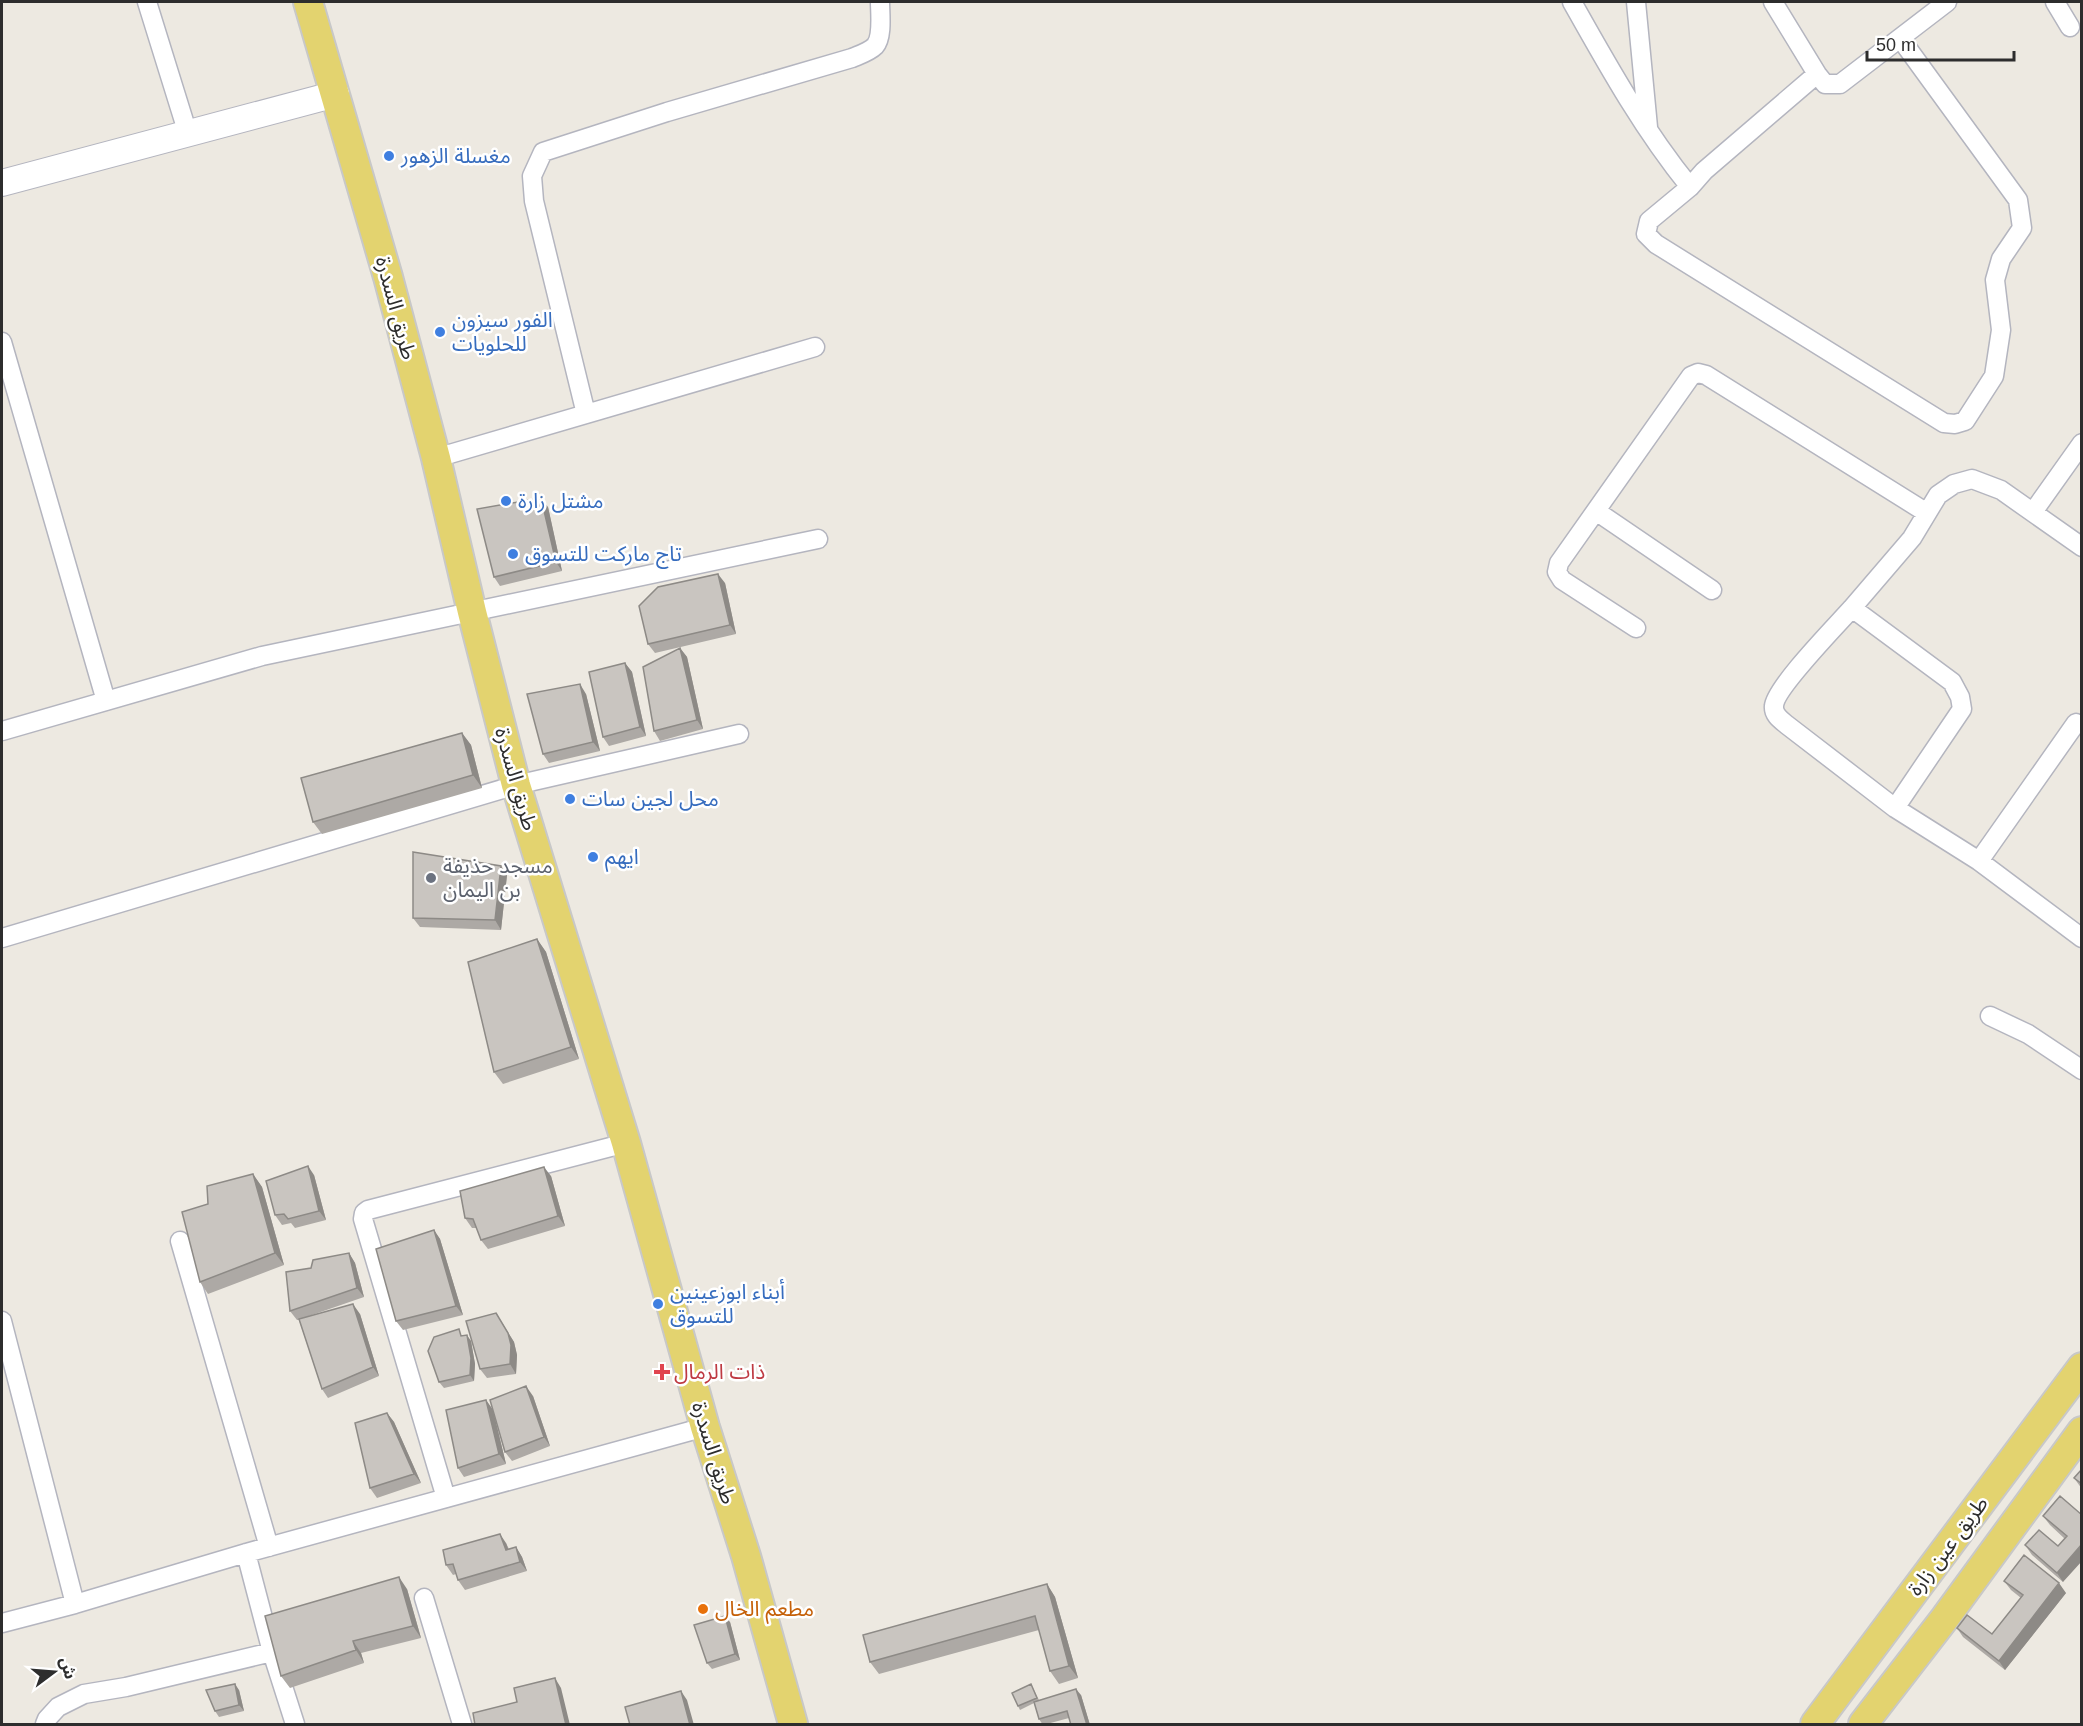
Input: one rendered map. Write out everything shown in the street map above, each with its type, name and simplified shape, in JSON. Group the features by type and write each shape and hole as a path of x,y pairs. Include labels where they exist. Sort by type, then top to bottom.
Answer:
{"main road":[{"name":"طريق السدرة","path":"308,2 388,277 436,458 516,785 626,1143 705,1427 746,1556 793,1725"},
{"path":"2,183 336,94"},
{"name":"طريق عين زارة","path":"1815,1725 2082,1367"},
{"name":"طريق عين زارة","path":"1863,1725 1945,1618 2082,1431"}],"street":[{"path":"147,2 188,134"},
{"path":"586,414 534,201 532,176 543,152 667,112 852,58 870,50 877,45 879,36 880,2"},
{"path":"1572,2 1648,132 1690,187"},
{"path":"1636,2 1648,132"},
{"path":"1773,2 1817,74 1826,84 1840,84 1947,2"},
{"path":"2055,2 2070,27"},
{"path":"1817,74 1649,221 1646,234 1656,244 1944,423 1955,424 1965,421 1994,376 2001,330 1995,280 2001,259 2022,228 2018,200 1900,38"},
{"path":"2,342 106,701"},
{"path":"436,458 815,347"},
{"path":"1636,628 1562,580 1557,572 1559,563 1691,376 1698,373 1706,375 1928,513"},
{"path":"2033,512 2082,443"},
{"path":"2082,547 2001,490 1972,479 1954,484 1938,495 1912,538 1788,681 1776,700 1774,708 1775,714 1786,725 1895,808 1979,861 2082,938"},
{"path":"1596,511 1712,590"},
{"path":"2,731 262,656 818,539"},
{"path":"1852,608 1952,682 1960,697 1962,709 1895,808"},
{"path":"1979,861 2076,723"},
{"path":"2,938 516,785 739,734"},
{"path":"1990,1017 2028,1034 2082,1070"},
{"path":"446,1498 363,1219 364,1213 626,1143"},
{"path":"180,1241 269,1547"},
{"path":"2,1321 75,1604"},
{"path":"2,1623 75,1604 246,1553 705,1427"},
{"path":"246,1553 272,1652 295,1725"},
{"path":"424,1598 462,1725"},
{"path":"45,1725 47,1719 58,1707 84,1694 126,1687 272,1652"}],"building":[{"path":"541,498 556,562 494,577 477,509"},
{"path":"718,574 730,625 648,644 639,606 658,587"},
{"path":"680,648 697,720 654,731 643,667"},
{"path":"625,663 640,727 603,737 589,672"},
{"path":"580,684 593,742 543,754 527,694"},
{"path":"462,733 473,775 313,822 301,778"},
{"path":"413,852 501,866 495,920 413,918"},
{"path":"537,939 571,1047 494,1072 468,962"},
{"path":"308,1166 319,1211 288,1219 284,1214 275,1215 266,1181"},
{"path":"544,1167 558,1216 481,1240 473,1219 465,1218 460,1191"},
{"path":"253,1174 275,1253 200,1282 182,1212 208,1204 207,1186"},
{"path":"434,1230 456,1306 396,1321 376,1249"},
{"path":"349,1253 357,1288 290,1311 286,1272 311,1268 313,1260"},
{"path":"353,1304 373,1367 322,1389 299,1319"},
{"path":"496,1313 508,1333 511,1345 510,1364 480,1369 466,1321"},
{"path":"459,1329 461,1336 467,1335 471,1358 470,1375 439,1382 428,1351 434,1337"},
{"path":"526,1386 544,1437 505,1452 490,1400"},
{"path":"486,1400 499,1454 458,1468 446,1410"},
{"path":"387,1413 414,1474 370,1488 355,1423"},
{"path":"2082,1469 2082,1484 2074,1478"},
{"path":"2060,1496 2082,1515 2082,1544 2057,1573 2025,1545 2039,1530 2058,1546 2067,1536 2043,1516"},
{"path":"500,1534 506,1550 516,1547 520,1562 458,1580 453,1564 446,1565 443,1550"},
{"path":"2024,1555 2059,1583 1999,1661 1957,1628 1967,1615 1992,1634 2023,1595 2004,1581"},
{"path":"399,1577 413,1626 353,1641 356,1650 281,1676 265,1616"},
{"path":"1047,1584 1069,1666 1050,1671 1035,1616 870,1662 863,1635"},
{"path":"725,1616 735,1654 707,1663 694,1625"},
{"path":"555,1678 566,1725 475,1725 473,1713 517,1702 514,1688"},
{"path":"235,1684 239,1705 215,1711 206,1690"},
{"path":"1031,1684 1037,1698 1018,1706 1012,1693"},
{"path":"1076,1689 1087,1725 1071,1725 1067,1711 1039,1719 1034,1702"},
{"path":"681,1691 690,1725 630,1725 625,1707"}],"place":[{"name":"مغسلة الزهور","path":"389,156"},
{"name":"الفور سيزون للحلويات","path":"440,332"},
{"name":"مشتل زارة","path":"506,501"},
{"name":"تاج ماركت للتسوق","path":"513,554"},
{"name":"محل لجين سات","path":"570,799"},
{"name":"ايهم","path":"593,857"},
{"name":"مسجد حذيفة بن اليمان","path":"431,878"},
{"name":"أبناء ابوزعينين للتسوق","path":"658,1304"},
{"name":"ذات الرمال","path":"662,1372"},
{"name":"مطعم الخال","path":"703,1609"}]}
